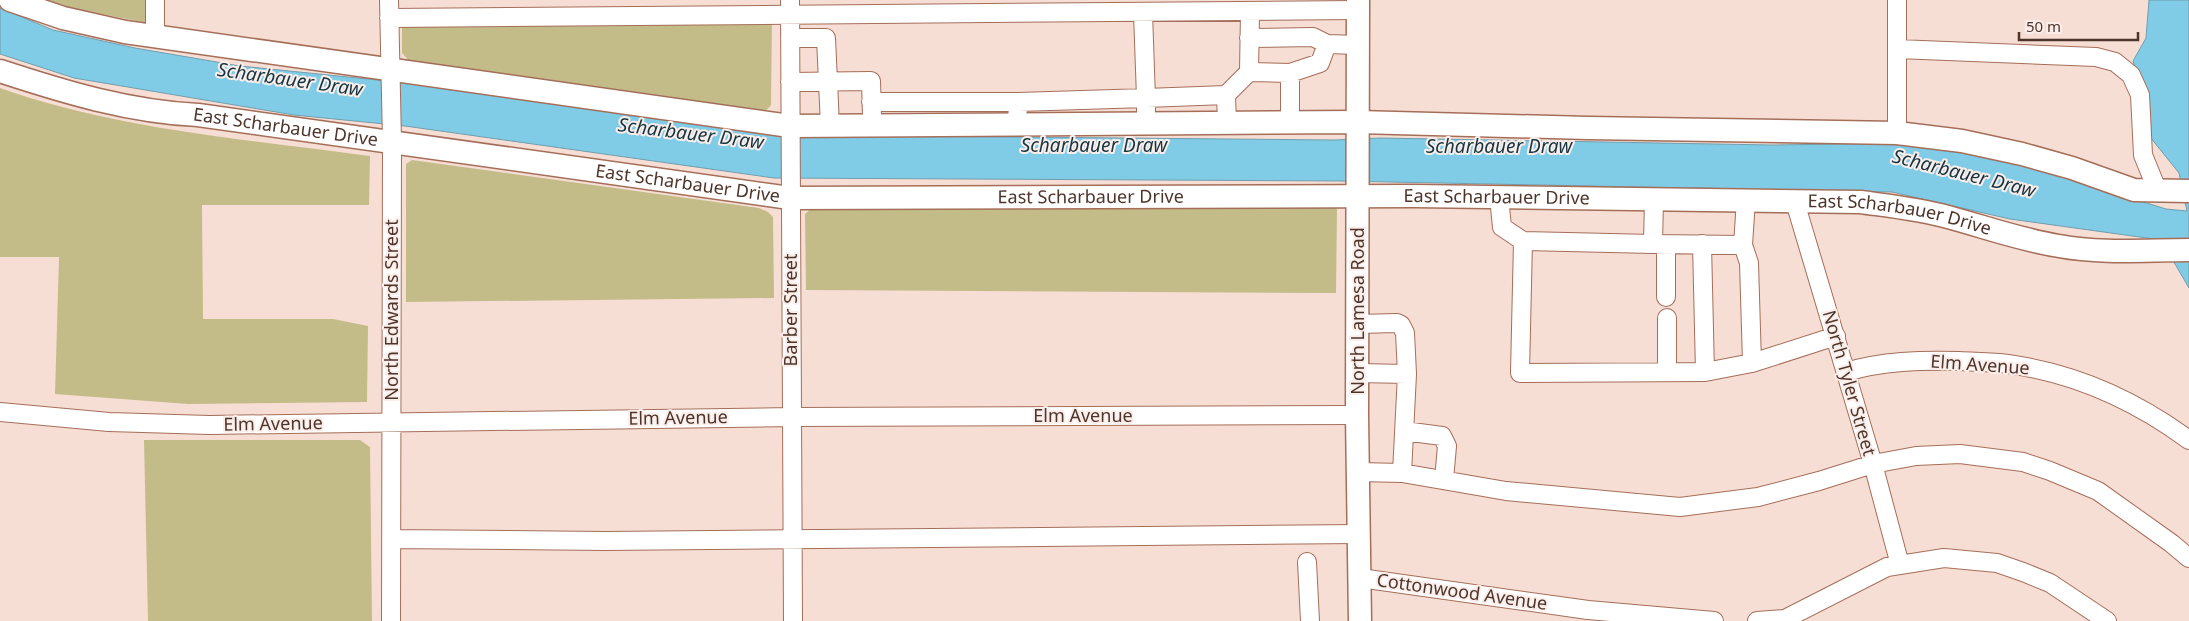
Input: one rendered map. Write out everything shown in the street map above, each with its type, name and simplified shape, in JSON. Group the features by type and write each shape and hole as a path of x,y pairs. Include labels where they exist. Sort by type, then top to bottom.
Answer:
{"main road":[{"path":"10,0 63,18 155,37 790,126 1290,122 1358,128 1588,128 1897,133 1962,141 2022,154 2072,168 2134,190 2158,192 2184,191"},
{"name":"North Lamesa Road","path":"1358,5 1357,415 1360,621"},
{"name":"East Scharbauer Drive","path":"0,71 30,82 93,99 158,112 198,114 790,198 1358,194 1861,202 1899,207 1947,217 2014,237 2089,250 2189,250"}],"street":[{"path":"155,0 155,37"},
{"name":"North Edwards Street","path":"389,0 392,142 391,621"},
{"path":"1897,0 1897,133"},
{"path":"389,18 790,7 1144,13 1250,12 1358,5"},
{"name":"Barber Street","path":"790,7 793,621"},
{"path":"871,102 1018,102 1226,95 1249,72 1250,12"},
{"path":"1144,13 1146,123"},
{"path":"1249,38 1313,37 1327,44 1358,45"},
{"path":"790,38 826,38 830,126"},
{"path":"1249,72 1290,73 1320,63 1327,44"},
{"path":"1897,49 2096,57 2115,62 2131,75 2140,95 2143,155 2158,192"},
{"path":"1290,73 1290,122"},
{"path":"790,82 871,81 872,126"},
{"path":"1226,95 1227,122"},
{"path":"1017,124 1018,102"},
{"path":"1499,197 1502,227 1523,242 1742,245"},
{"path":"1654,199 1666,297"},
{"path":"1746,200 1742,245 1749,263 1752,363"},
{"name":"North Tyler Street","path":"1795,202 1836,336 1900,565"},
{"path":"1523,242 1520,373 1705,372 1752,363 1836,336"},
{"path":"1702,244 1705,372"},
{"path":"1666,318 1667,372"},
{"path":"1358,324 1397,323 1401,325 1404,333 1407,374 1402,473"},
{"name":"Elm Avenue","path":"1846,372 1861,367 1940,361 2006,364 2037,369 2073,378 2111,393 2189,440"},
{"path":"1358,373 1407,374"},
{"name":"Elm Avenue","path":"0,412 60,419 158,424 792,417 1357,415"},
{"path":"1404,431 1442,436 1446,446 1444,480"},
{"path":"1358,472 1402,473 1506,491 1680,507 1758,497 1873,464 1916,456 1960,454 2023,462 2098,491 2189,558"},
{"path":"391,539 793,540 1359,534"},
{"path":"1757,621 1784,620 1887,567 1944,558 1997,563 2050,583 2107,621"},
{"path":"1307,562 1310,621"},
{"name":"Cottonwood Avenue","path":"1360,578 1588,610 1714,621"}],"shaded area":[{"path":"47,0 147,0 147,23 62,6"},
{"path":"772,18 771,105 765,112 409,61 402,53 402,20"},
{"path":"0,88 90,114 136,123 230,138 370,156 369,205 202,205 203,319 333,319 368,326 367,402 188,404 55,394 59,257 0,257"},
{"path":"412,160 759,208 768,212 773,217 774,298 406,302 406,164"},
{"path":"815,205 1332,205 1337,209 1336,293 806,290 805,214"},
{"path":"144,440 360,440 370,447 372,621 148,621"}],"water":[{"name":"Scharbauer Draw","path":"2149,0 2189,0 2189,288 2161,240 2010,219 1892,192 1339,181 774,178 405,126 294,115 74,78 0,54 0,8 53,30 135,48 240,66 407,83 802,135 1335,140 1380,138 1772,145 1920,143 2038,169 2166,209 2187,211 2179,173 2150,137 2145,100 2133,61 2146,38"}]}
